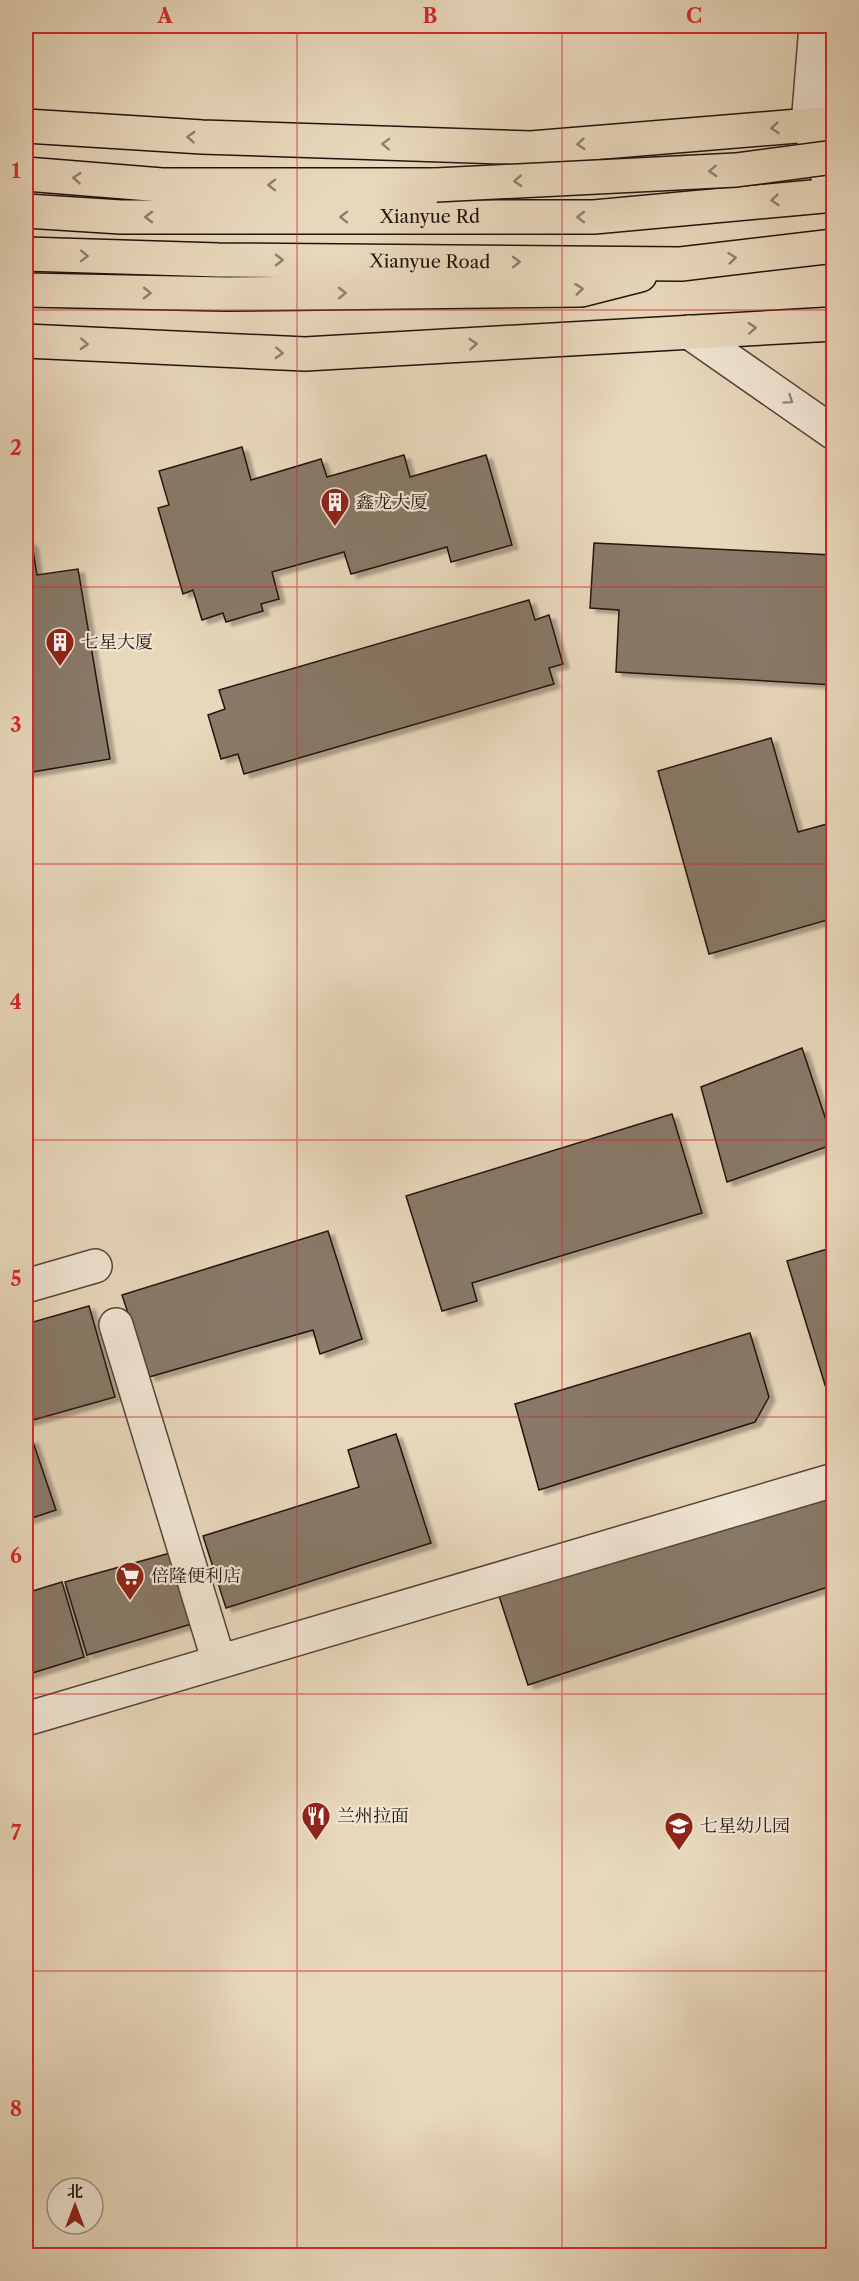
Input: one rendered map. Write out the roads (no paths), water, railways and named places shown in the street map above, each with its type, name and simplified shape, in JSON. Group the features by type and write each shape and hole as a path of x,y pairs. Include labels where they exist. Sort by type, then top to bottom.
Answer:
{"main road":[{"path":"26,126 202,137 531,148 821,124"},
{"path":"26,174 162,185 436,185 736,170 834,157"},
{"name":"Xianyue Rd","path":"26,211 122,217 594,217 834,193"},
{"name":"Xianyue Road","path":"26,254 218,260 681,264 834,246"},
{"path":"26,290 226,294 581,290 681,264"},
{"path":"26,341 305,354 834,324"}],"street":[{"path":"816,26 821,124 834,193"},
{"path":"689,332 834,433"},
{"path":"26,1286 95,1266"},
{"path":"116,1326 219,1662"},
{"path":"26,1719 834,1480"}],"place":[{"name":"鑫龙大厦","path":"335,528"},
{"name":"七星大厦","path":"60,668"},
{"name":"倍隆便利店","path":"130,1602"},
{"name":"兰州拉面","path":"316,1842"},
{"name":"七星幼儿园","path":"679,1852"}]}
